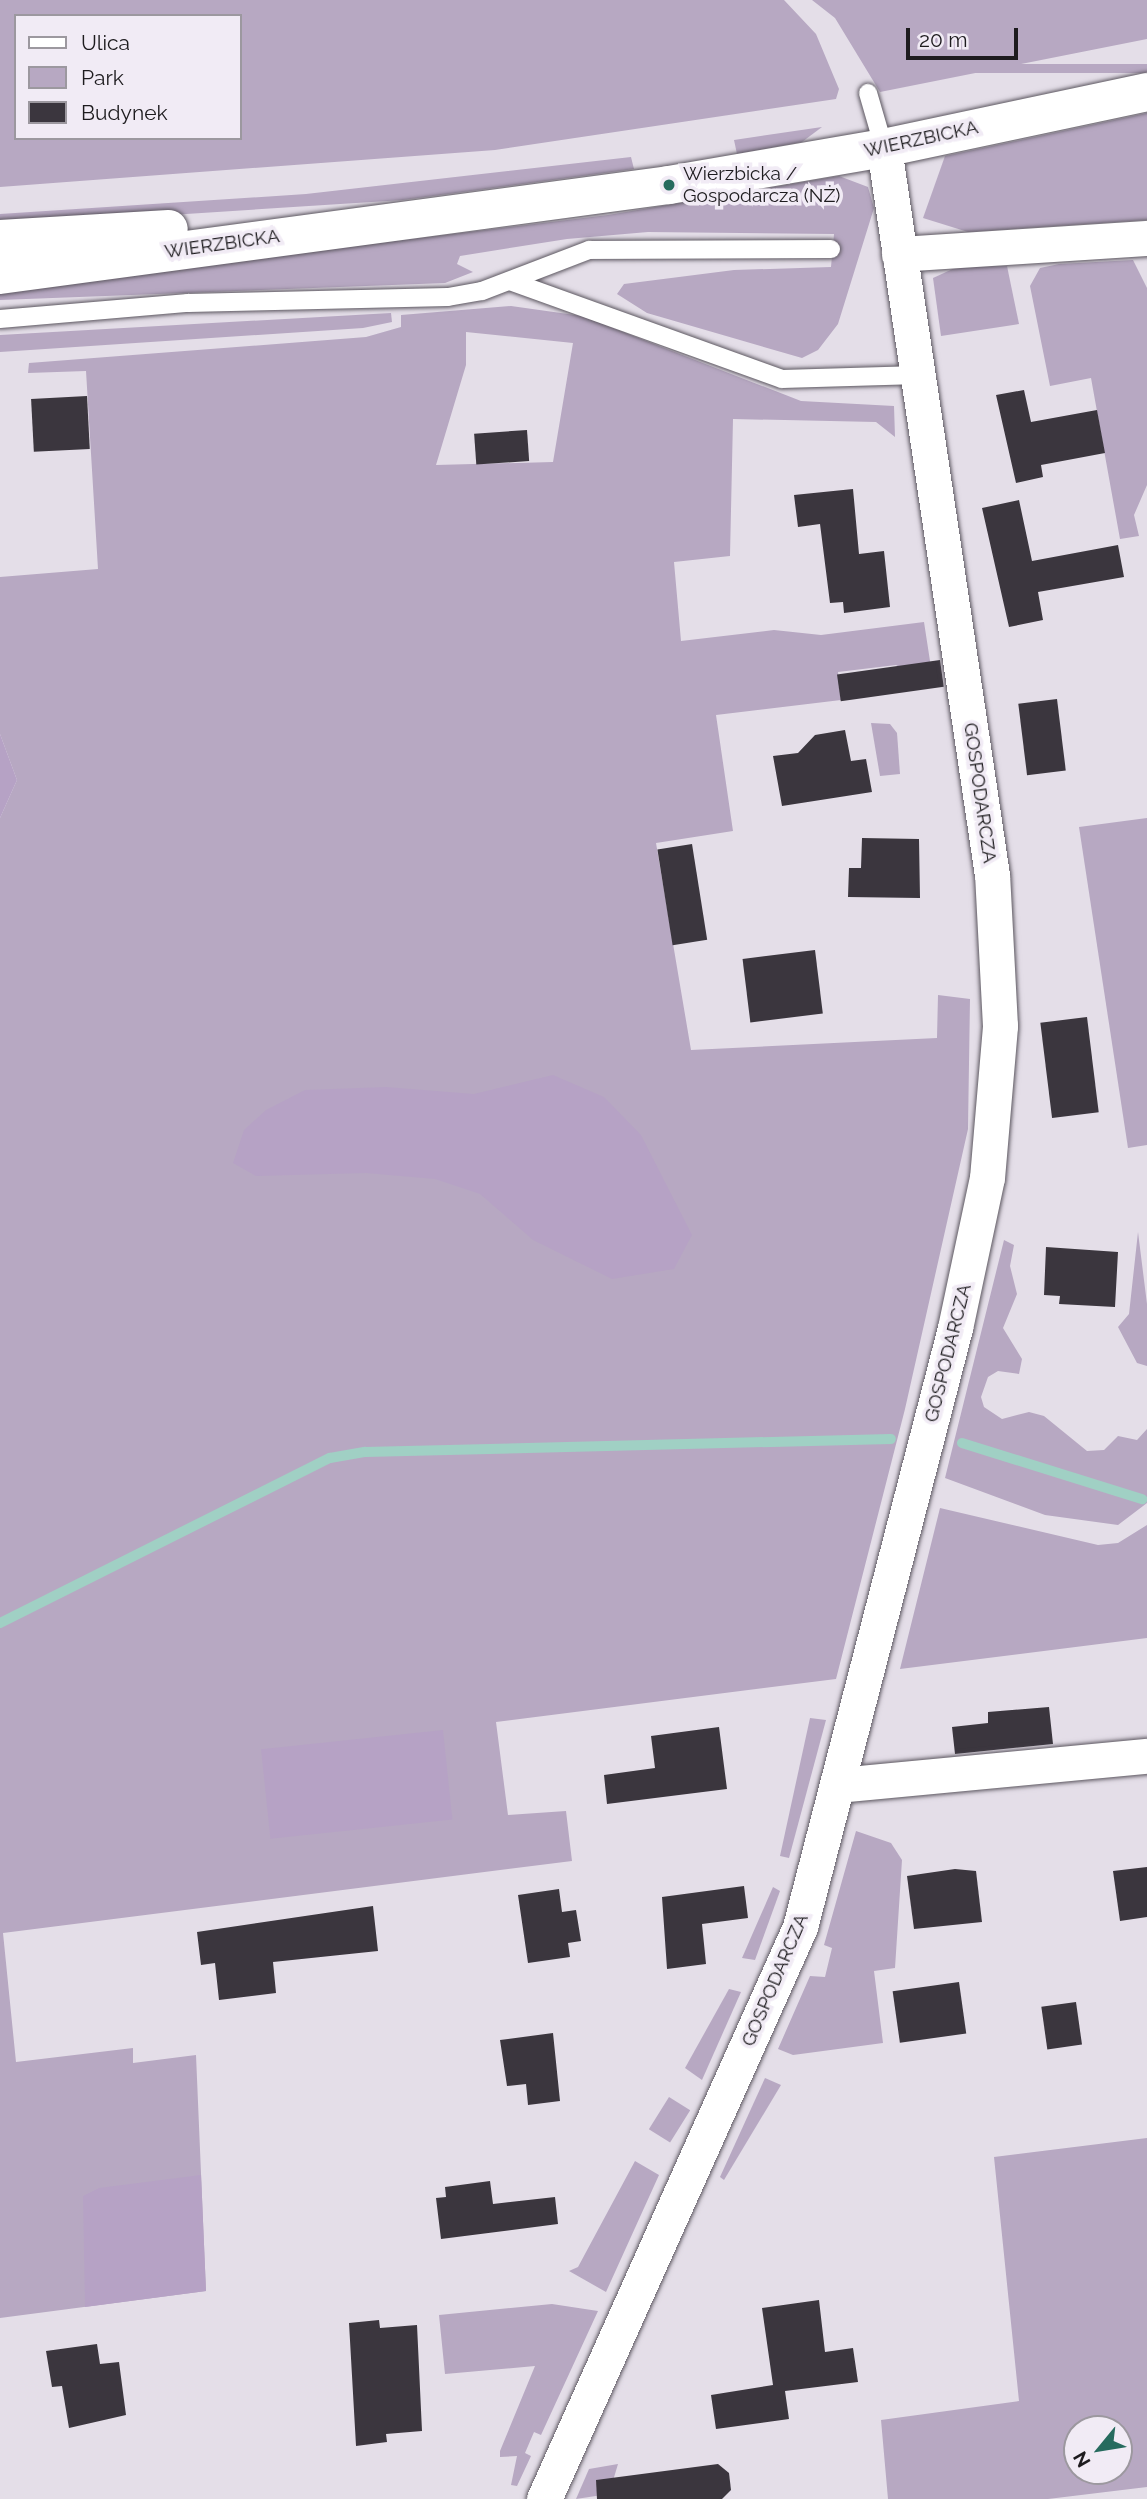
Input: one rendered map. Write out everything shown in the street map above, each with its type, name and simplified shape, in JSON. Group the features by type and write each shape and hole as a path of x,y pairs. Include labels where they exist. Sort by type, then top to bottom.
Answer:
{"street":[{"name":"WIERZBICKA","path":"0,275 670,185 884,148 1147,92"},
{"name":"GOSPODARCZA","path":"544,2499 800,1927 958,1316 987,1178 995,1105 1000,1013 992,874 884,148"},
{"name":"WIERZBICKA","path":"0,239 443,214"},
{"path":"900,254 1147,238"},
{"path":"838,1786 1147,1756"}],"lane":[{"path":"868,93 884,148"},
{"path":"0,319 188,303 448,297 510,281 589,250 831,249"},
{"path":"510,281 782,379 919,375"}],"green space":[{"path":"0,0 784,0 816,34 839,89 836,99 495,150 0,187"},
{"path":"812,0 1147,0 1147,39 880,92 835,18"},
{"path":"931,64 1147,64 1147,73 931,73"},
{"path":"1147,113 1147,220 968,232 923,218 945,156"},
{"path":"822,127 802,142 737,154 734,140"},
{"path":"631,157 634,169 403,200 0,226 0,214 306,194"},
{"path":"839,176 868,187 874,208 838,324 818,350 802,358 647,313 617,294 624,284 734,270 831,267 834,234 648,232 567,239 460,256 457,264 473,272 445,283 0,300 0,289 608,215"},
{"path":"1133,260 1147,288 1147,485 1134,515 1139,536 1120,539 1091,378 1050,386 1030,286 1040,268 1059,264"},
{"path":"1007,266 1019,324 941,336 933,278 957,267"},
{"path":"511,306 582,316 801,401 894,406 895,437 876,422 733,419 730,556 674,562 681,641 774,630 821,635 924,622 934,687 896,665 838,672 841,700 716,715 733,831 656,843 691,1050 937,1038 938,995 970,999 968,1129 905,1409 836,1679 496,1722 508,1815 566,1811 572,1861 3,1933 16,2062 133,2048 133,2063 196,2055 206,2291 0,2318 0,818 17,780 0,734 0,577 98,569 86,371 28,373 29,363 366,337 401,327 401,315","holes":["466,332 573,343 553,462 436,465 466,365"]},
{"path":"391,313 392,322 363,328 0,352 0,335"},
{"path":"871,723 890,724 897,733 900,774 880,776"},
{"path":"1147,818 1147,1145 1128,1148 1079,827"},
{"path":"1138,1232 1147,1304 1147,1366 1137,1363 1118,1327 1129,1314"},
{"path":"1004,1240 1014,1245 1010,1266 1017,1294 1003,1328 1022,1359 1019,1374 998,1371 988,1377 981,1397 984,1407 1002,1419 1029,1412 1044,1416 1087,1451 1104,1450 1118,1436 1137,1440 1147,1429 1147,1503 1118,1525 1045,1515 945,1478"},
{"path":"940,1508 1098,1545 1118,1543 1147,1525 1147,1638 900,1669"},
{"path":"810,1718 826,1720 789,1858 780,1856"},
{"path":"856,1831 891,1843 902,1860 895,1968 874,1971 883,2043 793,2055 778,2049 810,1976 825,1977 832,1948 824,1945"},
{"path":"773,1887 780,1891 755,1960 742,1958"},
{"path":"729,1989 741,1992 702,2080 685,2068"},
{"path":"765,2078 781,2085 724,2180 720,2177"},
{"path":"669,2097 690,2110 670,2142 649,2129"},
{"path":"1147,2138 1147,2487 1048,2499 888,2499 881,2420 1019,2401 994,2157"},
{"path":"635,2161 659,2175 606,2292 569,2271 578,2267"},
{"path":"552,2304 598,2311 541,2435 534,2432 525,2453 531,2456 517,2486 511,2485 517,2456 500,2457 500,2451 535,2366 445,2374 439,2315"},
{"path":"618,2464 609,2494 576,2499 589,2469"}],"shaded area":[{"path":"0,734 17,780 0,818"},
{"path":"553,1075 604,1097 641,1135 692,1235 674,1269 612,1279 533,1240 480,1194 435,1179 366,1173 256,1176 233,1163 244,1130 266,1110 305,1090 386,1087 474,1094"},
{"path":"443,1730 452,1820 270,1839 261,1749"},
{"path":"201,2175 206,2291 85,2307 83,2196 99,2188"}],"building":[{"path":"1024,390 1031,422 1097,410 1105,453 1041,465 1043,477 1016,483 996,395"},
{"path":"87,396 90,449 34,452 31,399"},
{"path":"527,430 529,461 476,465 474,434"},
{"path":"853,489 859,554 884,551 890,607 844,613 843,602 830,603 820,524 798,527 794,495"},
{"path":"1019,500 1032,561 1118,545 1124,577 1038,592 1043,620 1009,627 982,508"},
{"path":"940,660 944,687 841,701 837,674"},
{"path":"1057,699 1066,770 1027,775 1018,704"},
{"path":"845,730 851,761 866,759 872,792 782,806 773,756 798,753 815,735"},
{"path":"862,838 919,839 920,898 848,897 849,868 861,868"},
{"path":"692,844 707,940 673,945 657,849"},
{"path":"815,950 823,1014 750,1022 743,959"},
{"path":"1087,1017 1099,1112 1052,1118 1040,1023"},
{"path":"1046,1247 1118,1252 1115,1307 1059,1304 1060,1296 1044,1295"},
{"path":"1049,1707 1053,1744 955,1754 952,1727 988,1723 988,1712"},
{"path":"719,1727 727,1789 607,1804 604,1775 655,1768 651,1736"},
{"path":"1147,1867 1147,1917 1120,1921 1113,1871"},
{"path":"955,1869 976,1871 982,1922 914,1929 907,1876"},
{"path":"744,1886 748,1918 702,1924 706,1964 667,1969 662,1897"},
{"path":"559,1889 562,1912 576,1910 581,1941 568,1943 570,1957 528,1963 518,1895"},
{"path":"373,1906 378,1951 273,1962 276,1993 219,2000 215,1963 201,1965 197,1932"},
{"path":"959,1982 966,2033 900,2043 893,1991"},
{"path":"1076,2002 1082,2045 1047,2049 1041,2007"},
{"path":"553,2033 560,2101 528,2105 526,2084 507,2086 500,2040"},
{"path":"490,2181 493,2204 555,2197 558,2224 441,2239 436,2198 446,2197 445,2187"},
{"path":"819,2300 825,2352 853,2348 858,2382 785,2391 789,2419 716,2429 711,2395 773,2385 762,2308"},
{"path":"379,2320 380,2328 417,2325 422,2431 386,2434 387,2442 356,2446 349,2323"},
{"path":"97,2344 100,2364 119,2362 126,2415 69,2428 62,2386 52,2387 46,2351"},
{"path":"718,2464 729,2473 731,2490 722,2499 597,2499 596,2480"}],"waterway":[{"path":"0,1623 330,1458 365,1452 891,1439"},
{"path":"962,1443 1142,1499"}],"place":[{"name":"Wierzbicka / Gospodarcza (NŻ)","path":"669,185"}]}
